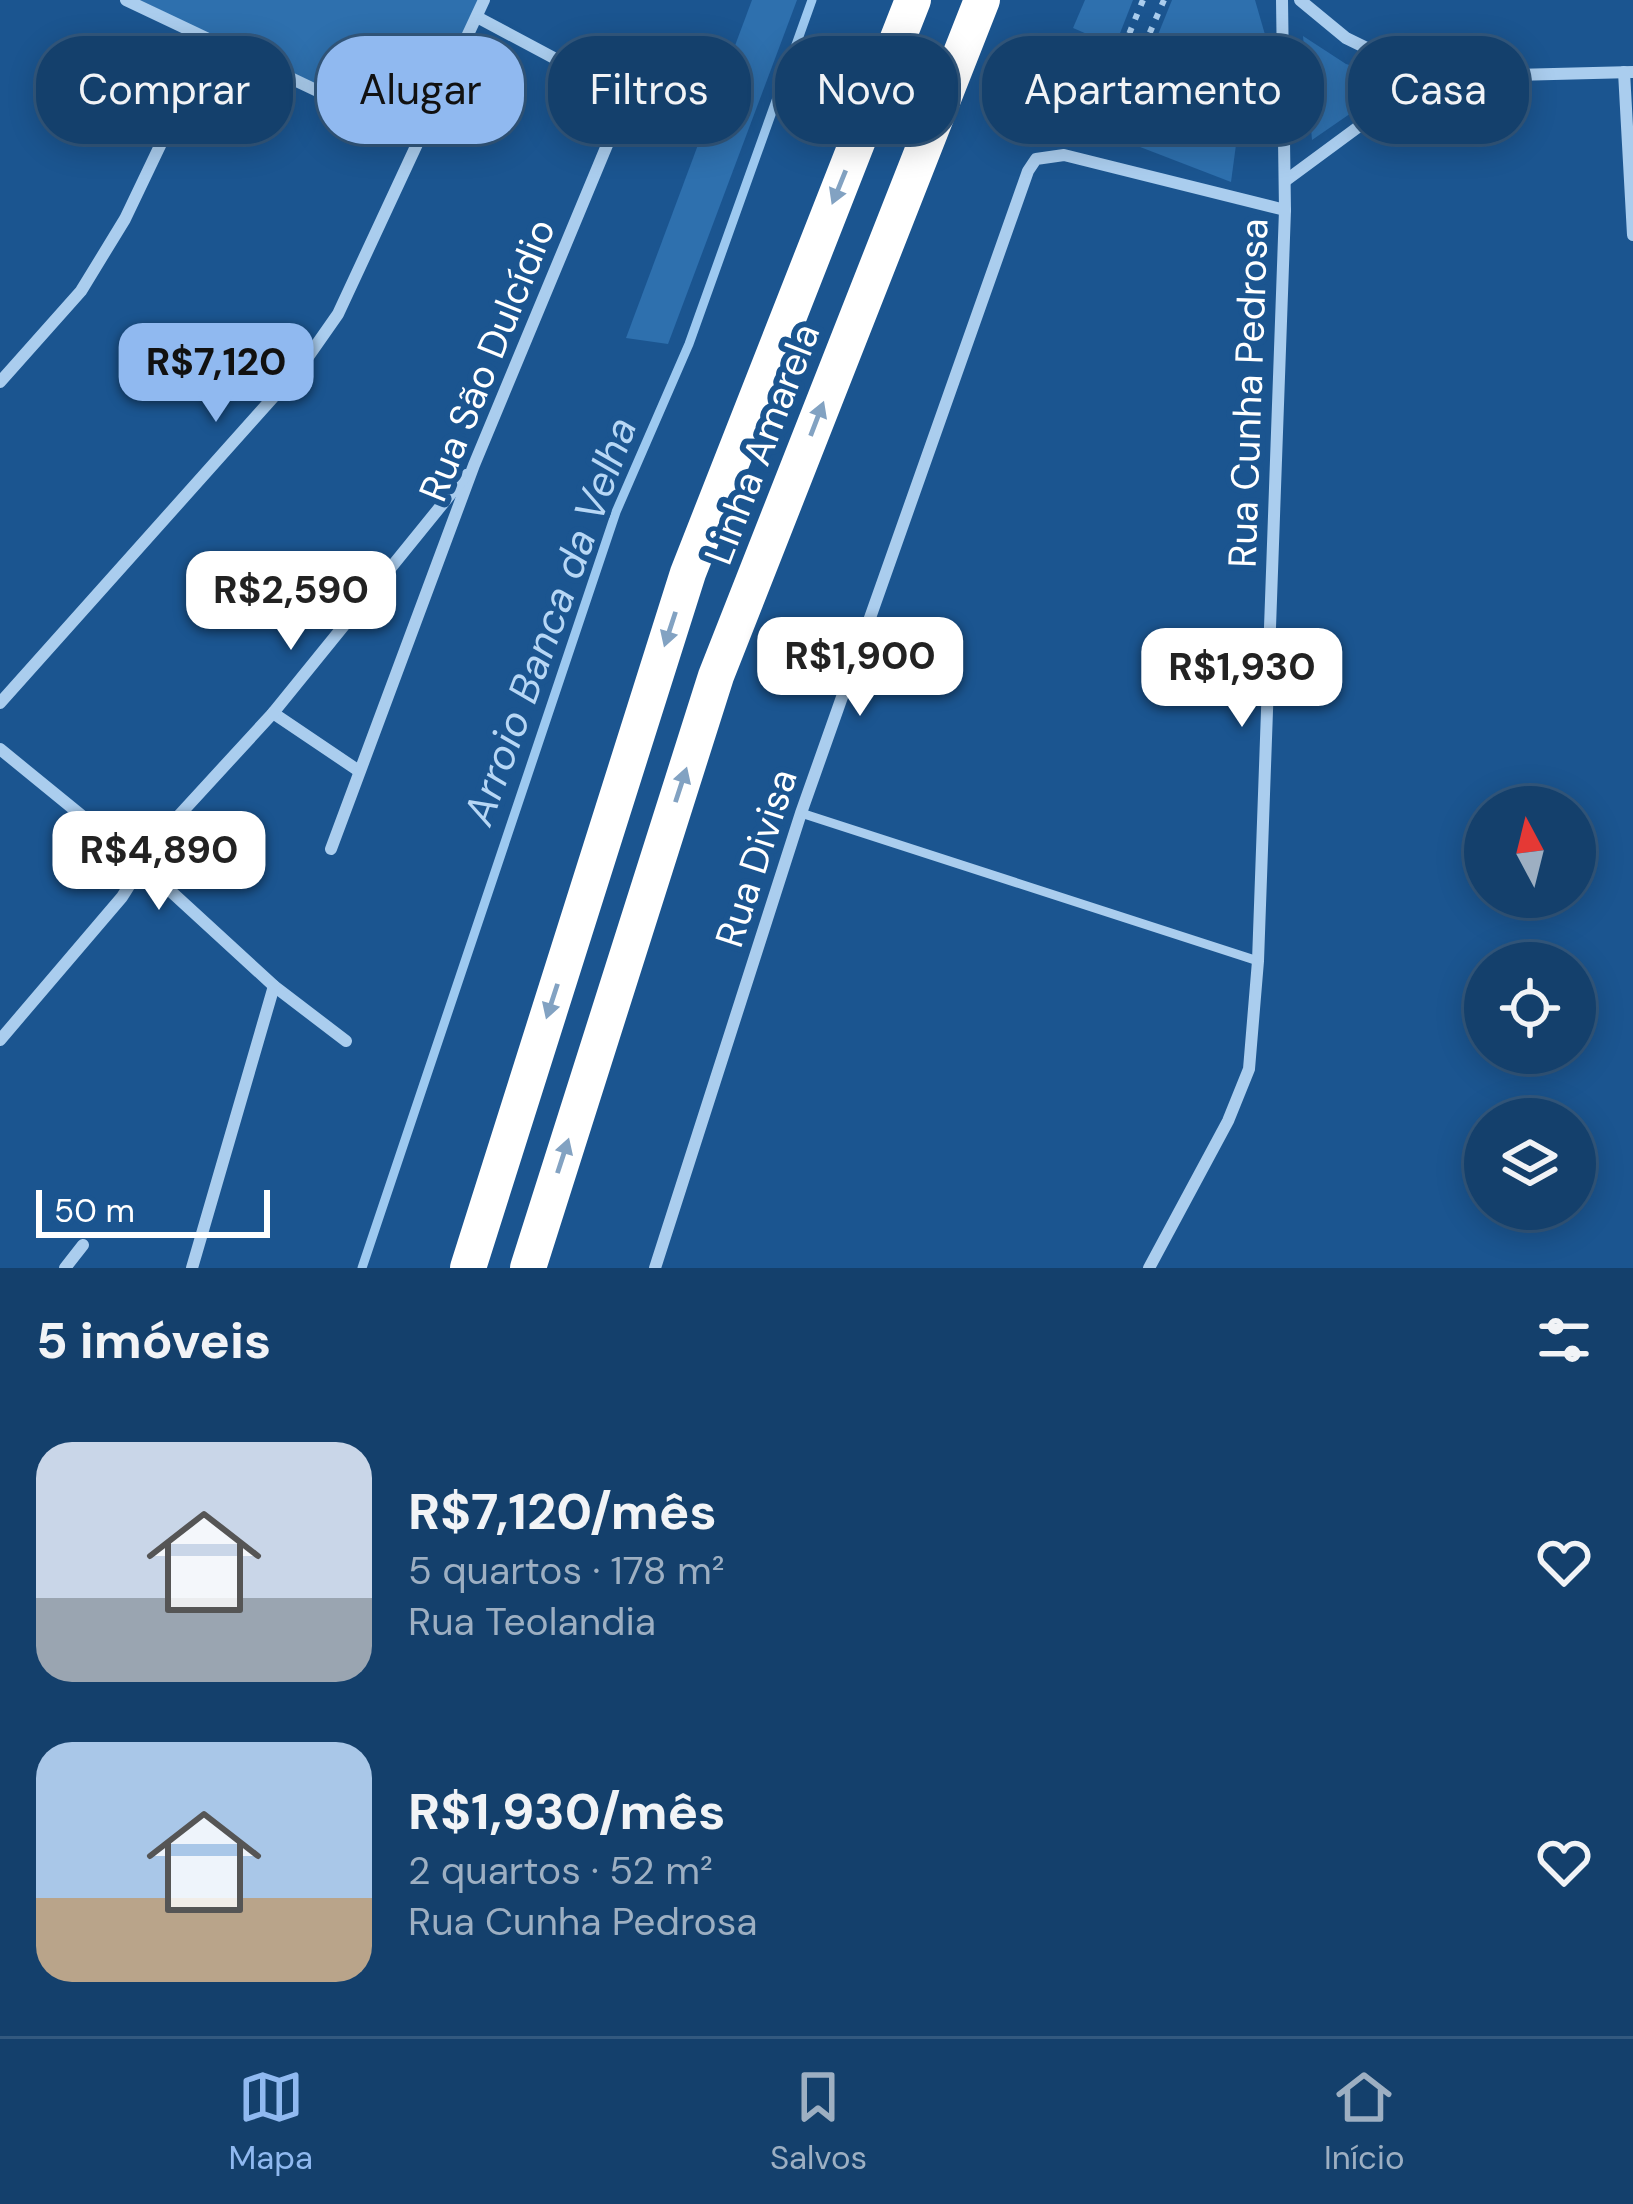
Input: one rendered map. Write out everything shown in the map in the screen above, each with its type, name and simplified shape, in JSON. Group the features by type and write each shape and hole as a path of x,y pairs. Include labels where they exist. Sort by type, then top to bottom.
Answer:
{"highway":[{"name":"Linha Amarela","path":"468,1268 688,572 913,0"},
{"name":"Linha Amarela","path":"528,1268 716,676 982,0"}],"street":[{"path":"126,0 195,36"},
{"path":"468,36 484,0"},
{"name":"Rua Cunha Pedrosa","path":"1150,1268 1228,1121 1249,1069 1258,961 1285,210 1282,0"},
{"path":"1300,0 1348,39"},
{"path":"477,16 548,55"},
{"path":"1529,74 1629,72 1633,235"},
{"path":"1285,181 1348,135"},
{"path":"0,382 81,291 125,219 161,144"},
{"path":"0,703 303,364 338,314 419,144"},
{"name":"Rua São Dulcídio","path":"331,849 475,465 608,144"},
{"name":"Rua Divisa","path":"656,1268 801,813 1028,171 1036,159 1064,154 1285,210"},
{"path":"0,1040 122,897 160,835 273,713 475,465"},
{"path":"273,713 359,771"},
{"path":"0,748 141,864 274,986 346,1041"},
{"path":"192,1268 274,986"},
{"path":"64,1268 83,1245"}],"lane":[{"path":"801,813 1258,961"}],"path":[{"path":"1143,0 1127,39 1144,46 1164,0"}],"shaded area":[{"path":"140,0 480,0 465,36 317,36 317,88 293,76 293,36 212,36"},
{"path":"752,0 797,0 784,36 775,36 775,59 751,123 751,36 739,36"},
{"path":"1085,0 1133,0 1119,36 1092,36 1073,28"},
{"path":"1172,0 1255,0 1265,36 1157,36"},
{"path":"1324,50 1348,65 1348,115 1324,132"},
{"path":"698,144 743,144 668,344 626,338"},
{"path":"1132,144 1236,144 1231,182"}],"waterway":[{"name":"Arroio Banca da Velha","path":"362,1268 616,512 689,344 812,0"}]}
